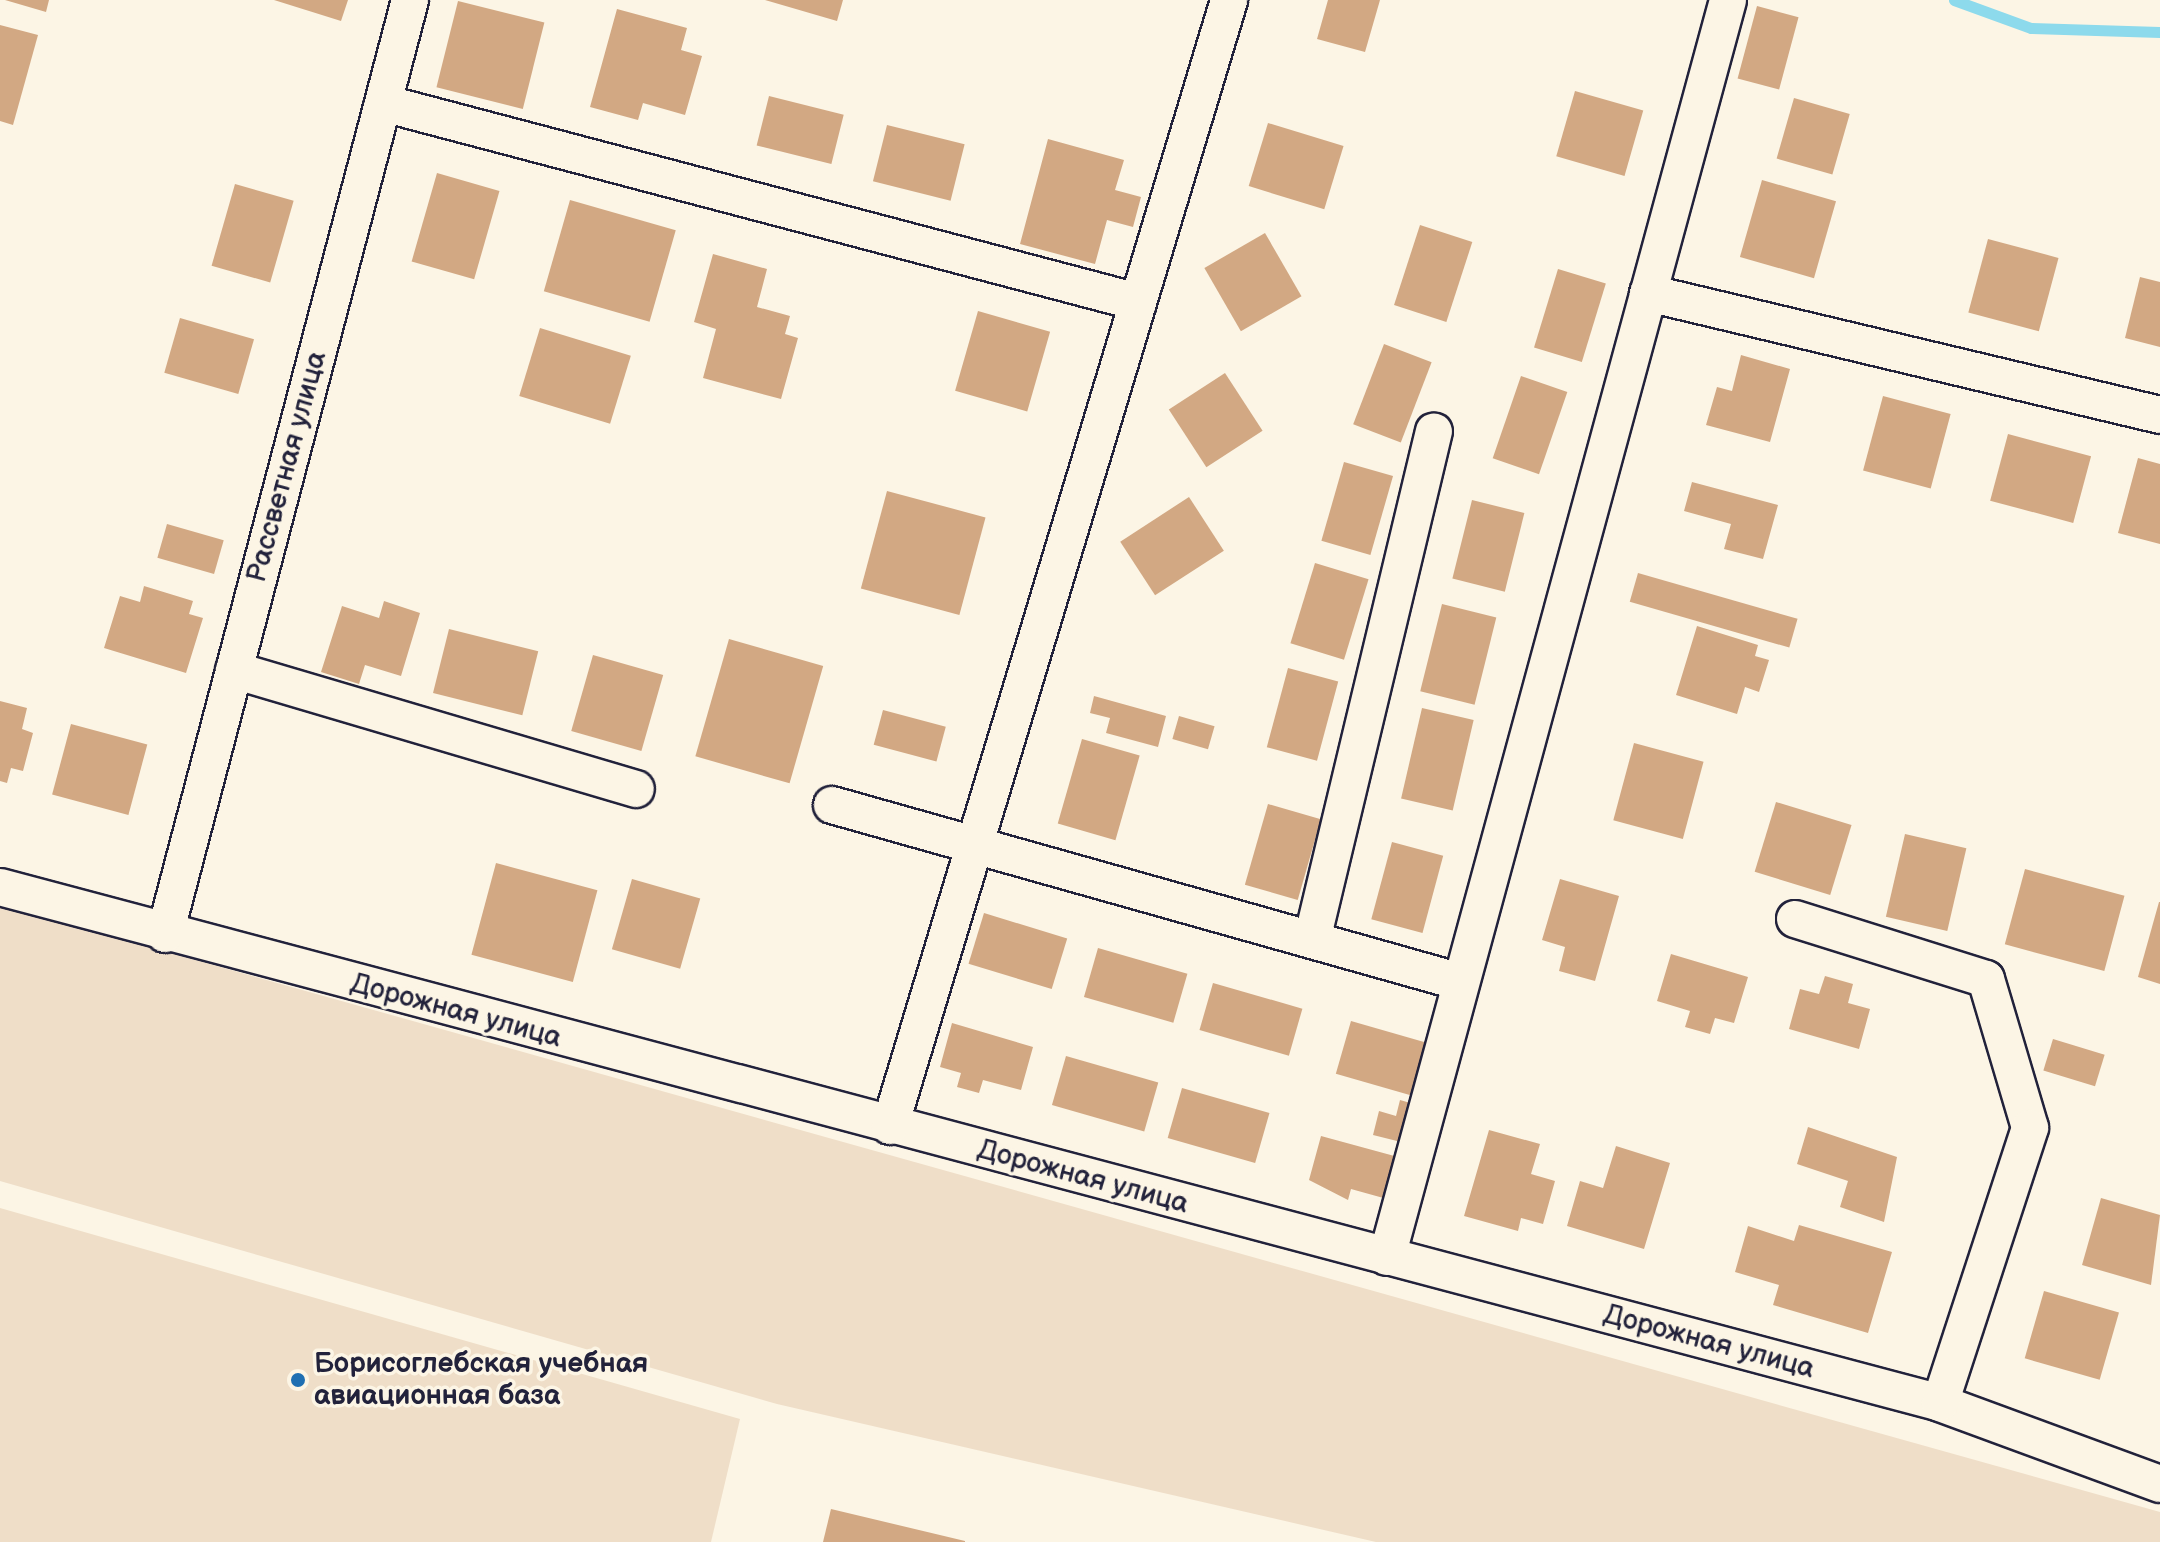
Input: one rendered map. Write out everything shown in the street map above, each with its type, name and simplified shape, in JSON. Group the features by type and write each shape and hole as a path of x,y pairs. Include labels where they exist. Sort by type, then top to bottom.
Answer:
{"street":[{"name":"Рассветная улица","path":"165,934 410,0"},
{"path":"890,1126 1229,0"},
{"path":"1387,1257 1728,0"},
{"path":"383,103 1138,302"},
{"path":"1648,293 2160,415"},
{"path":"1312,940 1434,431"},
{"path":"234,670 636,789"},
{"path":"832,805 1461,982"},
{"name":"Дорожная улица","path":"0,887 165,934 1940,1403 2160,1484"},
{"path":"1795,919 1986,979 2030,1128 1940,1403"}],"shaded area":[{"path":"0,905 2160,1512 2160,1542 1376,1542 777,1404 0,1181"},
{"name":"Борисоглебская учебная авиационная база","path":"0,1208 740,1419 711,1542 0,1542"}],"building":[{"path":"5,0 49,0 46,12"},
{"path":"274,0 348,0 341,21"},
{"path":"765,0 843,0 837,21"},
{"path":"1328,0 1380,0 1365,52 1317,39"},
{"path":"458,1 544,23 523,109 436,87"},
{"path":"1757,6 1799,17 1779,90 1738,78"},
{"path":"617,9 687,28 681,50 702,56 685,115 643,103 638,120 590,107"},
{"path":"0,25 38,35 13,125 0,121"},
{"path":"1575,91 1643,111 1625,176 1556,156"},
{"path":"769,96 844,115 831,164 757,145"},
{"path":"1794,98 1850,114 1832,175 1777,159"},
{"path":"1268,123 1344,146 1324,209 1249,186"},
{"path":"887,125 965,144 951,201 873,181"},
{"path":"1048,139 1124,160 1115,190 1141,197 1133,227 1107,220 1095,264 1020,244"},
{"path":"437,173 499,191 474,279 412,261"},
{"path":"1762,180 1836,201 1814,278 1740,257"},
{"path":"235,184 294,201 270,283 212,266"},
{"path":"570,200 676,230 650,322 544,291"},
{"path":"1420,225 1472,242 1446,322 1394,305"},
{"path":"1265,233 1302,296 1241,331 1204,268"},
{"path":"1988,239 2059,258 2039,331 1968,312"},
{"path":"713,254 767,269 757,307 790,316 785,334 798,338 781,399 703,378 716,329 694,322"},
{"path":"1558,269 1606,284 1582,362 1534,347"},
{"path":"2140,277 2160,282 2160,347 2125,338"},
{"path":"978,311 1050,332 1027,411 955,391"},
{"path":"180,318 254,339 238,394 164,373"},
{"path":"540,328 631,356 610,424 519,396"},
{"path":"1384,344 1432,362 1401,443 1353,424"},
{"path":"1741,355 1790,369 1770,442 1706,425 1717,387 1732,391"},
{"path":"1225,373 1263,431 1206,467 1169,409"},
{"path":"1521,376 1567,392 1539,474 1493,458"},
{"path":"1883,396 1951,414 1931,488 1863,470"},
{"path":"2008,434 2091,456 2073,523 1990,501"},
{"path":"2138,458 2160,464 2160,544 2118,533"},
{"path":"1344,462 1393,476 1370,555 1321,541"},
{"path":"1692,482 1778,505 1763,559 1724,549 1731,524 1684,511"},
{"path":"887,491 986,517 959,615 861,589"},
{"path":"1189,497 1224,551 1155,595 1120,542"},
{"path":"1472,500 1524,513 1505,592 1452,579"},
{"path":"167,524 224,540 214,574 157,558"},
{"path":"1315,563 1369,579 1344,660 1290,643"},
{"path":"1638,573 1798,619 1789,648 1630,602"},
{"path":"144,586 193,601 189,614 203,618 186,673 104,648 120,596 140,602"},
{"path":"384,601 420,613 401,676 365,665 359,684 321,672 342,606 379,618"},
{"path":"1442,604 1496,618 1475,705 1420,691"},
{"path":"1697,626 1758,645 1755,656 1769,660 1759,692 1745,687 1737,714 1676,695"},
{"path":"449,629 538,651 522,715 433,693"},
{"path":"729,639 823,666 790,783 695,756"},
{"path":"593,655 663,675 641,751 571,731"},
{"path":"1288,668 1338,681 1317,761 1267,747"},
{"path":"1094,696 1166,716 1158,747 1106,733 1110,718 1090,713"},
{"path":"0,701 27,708 22,729 33,733 23,771 11,768 7,783 0,781"},
{"path":"1422,708 1474,720 1453,811 1401,799"},
{"path":"883,710 946,727 936,762 874,745"},
{"path":"1179,716 1215,726 1208,749 1172,739"},
{"path":"71,724 147,744 128,815 52,795"},
{"path":"1082,739 1140,756 1115,840 1058,824"},
{"path":"1634,743 1704,762 1683,839 1613,820"},
{"path":"1776,802 1852,825 1830,895 1755,872"},
{"path":"1268,804 1321,819 1298,900 1245,885"},
{"path":"1905,834 1966,848 1947,931 1886,917"},
{"path":"1392,842 1443,856 1422,933 1371,919"},
{"path":"496,863 597,890 573,982 471,955"},
{"path":"2025,869 2124,896 2104,971 2005,944"},
{"path":"632,879 700,899 680,969 612,949"},
{"path":"1560,879 1619,896 1595,981 1559,971 1565,947 1542,940"},
{"path":"2160,902 2160,984 2138,977"},
{"path":"984,913 1067,938 1052,989 969,964"},
{"path":"1098,948 1187,974 1173,1023 1084,997"},
{"path":"1671,954 1748,977 1734,1023 1715,1018 1710,1034 1685,1027 1690,1011 1657,1001"},
{"path":"1825,976 1853,984 1848,1003 1870,1009 1859,1049 1789,1029 1800,989 1819,994"},
{"path":"1213,983 1302,1009 1289,1056 1199,1030"},
{"path":"1351,1021 1433,1044 1418,1097 1336,1074"},
{"path":"952,1023 1033,1047 1021,1090 983,1080 979,1093 957,1087 961,1073 940,1067"},
{"path":"2053,1039 2105,1055 2095,1086 2043,1071"},
{"path":"1066,1056 1158,1082 1144,1131 1052,1105"},
{"path":"1182,1088 1269,1113 1255,1163 1168,1138"},
{"path":"1400,1100 1414,1104 1405,1143 1373,1135 1379,1111 1396,1116"},
{"path":"1808,1127 1897,1157 1884,1222 1840,1207 1848,1181 1797,1164"},
{"path":"1489,1130 1540,1144 1531,1174 1555,1181 1543,1224 1521,1218 1518,1231 1464,1216"},
{"path":"1321,1136 1398,1157 1387,1199 1351,1189 1348,1200 1309,1180"},
{"path":"1616,1146 1670,1163 1644,1249 1567,1226 1580,1181 1603,1188"},
{"path":"2101,1198 2160,1215 2151,1285 2082,1265"},
{"path":"1799,1225 1892,1252 1868,1333 1773,1305 1779,1285 1735,1272 1748,1226 1794,1241"},
{"path":"2044,1291 2119,1312 2100,1380 2025,1358"},
{"path":"831,1509 965,1541 965,1542 823,1542"}],"waterway":[{"path":"1954,0 2031,28 2160,32"}],"place":[{"name":"Борисоглебская учебная авиационная база","path":"298,1380"}]}
